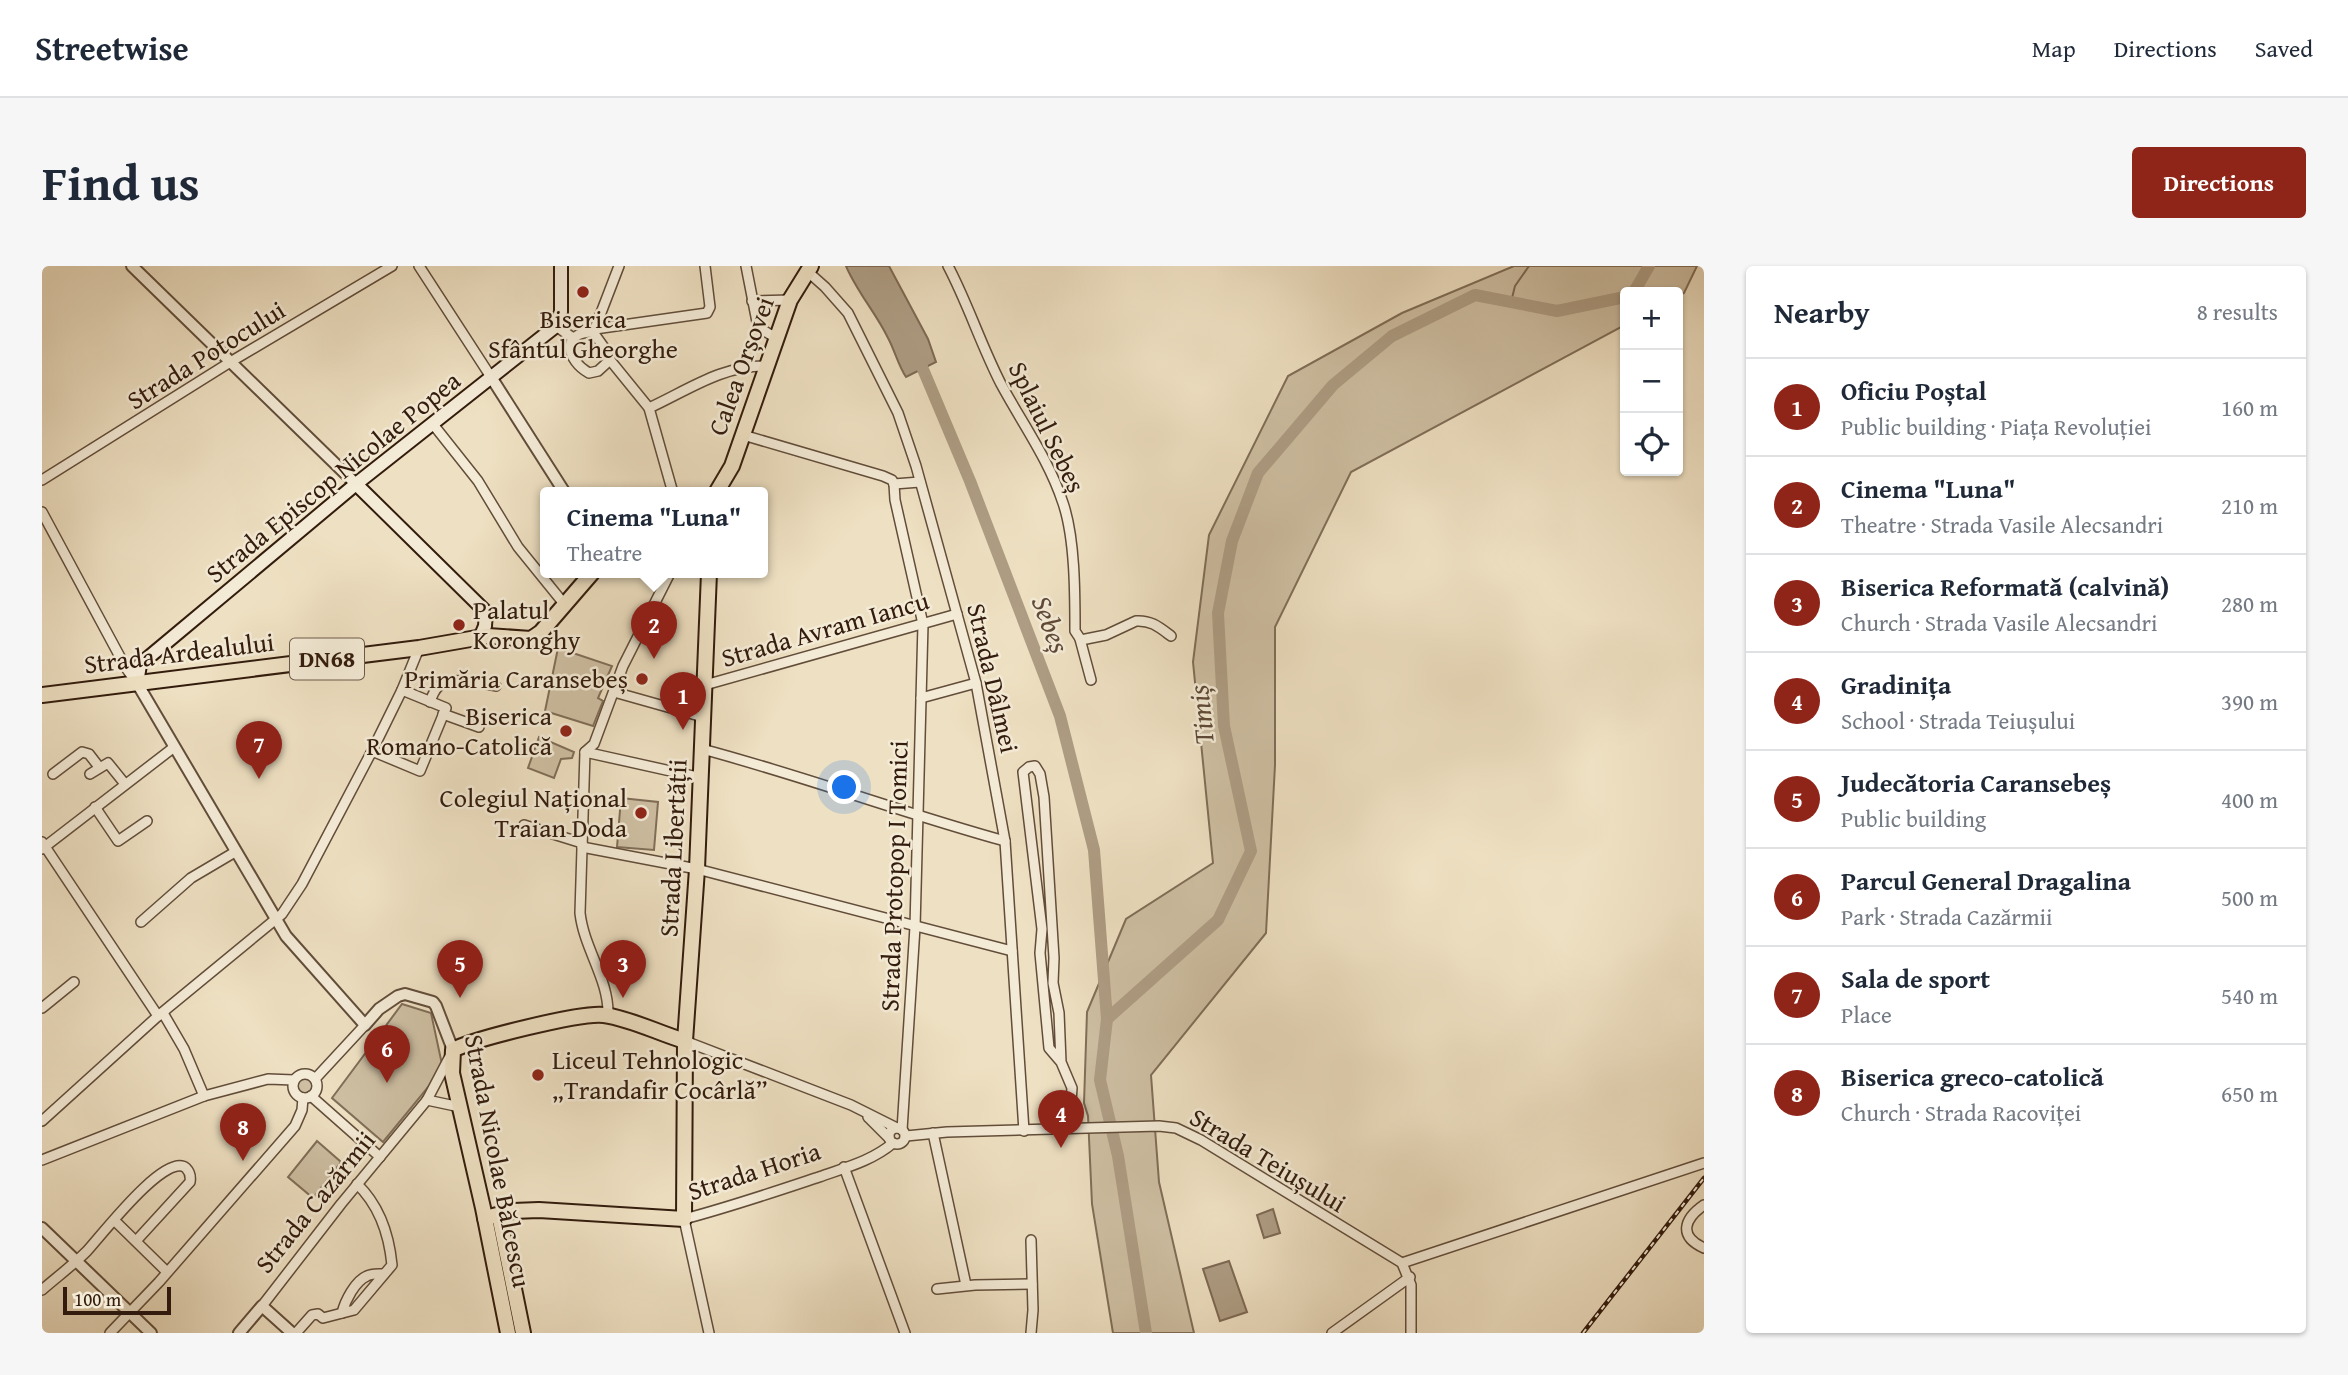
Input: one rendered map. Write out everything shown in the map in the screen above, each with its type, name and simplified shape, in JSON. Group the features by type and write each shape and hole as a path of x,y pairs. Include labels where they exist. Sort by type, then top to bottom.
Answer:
{"main road":[{"path":"556,326 561,312 561,266"},
{"name":"Calea Orșovei","path":"725,486 790,300 809,268"},
{"name":"Strada Episcop Nicolae Popea","path":"137,683 140,665 356,484 556,326"},
{"path":"356,484 486,612 480,638"},
{"name":"DN68","path":"565,605 588,578"},
{"name":"Strada Libertății","path":"684,1219 685,1041 702,778 709,578"},
{"name":"Strada Ardealului","path":"42,695 480,638 507,636 530,639 541,632 565,605"},
{"path":"453,1050 580,1016 608,1016 685,1041"},
{"name":"Strada Nicolae Bălcescu","path":"453,1050 452,1073 460,1107 523,1333"},
{"name":"Strada Horia","path":"492,1217 513,1211 539,1210 684,1219"},
{"name":"Strada Nicolae Bălcescu","path":"492,1217 508,1333"}],"street":[{"path":"132,266 356,484"},
{"name":"Strada Potocului","path":"42,480 232,361 392,266"},
{"path":"419,266 561,487"},
{"path":"594,330 619,266"},
{"path":"610,360 598,371 584,371 570,349 570,344 573,338 581,333 594,330 707,313 710,307 705,266"},
{"path":"746,266 758,327 776,338"},
{"name":"Splaiul Sebeș","path":"948,266 1002,384 1043,458 1063,502 1070,533 1075,631 1080,639 1091,680"},
{"name":"Strada Dâlmei","path":"809,268 839,302 856,328 898,413 976,683 1005,841 1024,1130"},
{"path":"752,301 790,300"},
{"path":"556,326 573,338"},
{"path":"594,330 610,360 649,408 671,487"},
{"path":"649,408 727,371 748,366 766,366"},
{"path":"432,423 478,481 518,547 540,574"},
{"path":"743,435 883,476 894,484 920,482"},
{"name":"Strada Protopop I Tomici","path":"894,484 895,500 923,624 915,926 901,1131"},
{"path":"42,512 126,668 275,920 365,1025 315,1079"},
{"path":"543,578 565,605"},
{"path":"585,751 594,744 623,666 667,578"},
{"name":"Strada Avram Iancu","path":"705,685 957,614"},
{"path":"1080,639 1094,639 1143,620 1151,622 1171,636"},
{"path":"42,1121 160,1015 275,920 302,884 372,751 419,648"},
{"path":"430,702 438,686 444,682 461,680 496,686"},
{"path":"921,698 976,683"},
{"path":"402,690 479,727"},
{"path":"614,692 703,717"},
{"path":"372,751 420,771 444,711"},
{"path":"173,748 43,846 184,1049 204,1096"},
{"path":"702,749 771,768 918,817 1005,841"},
{"path":"585,751 702,778"},
{"path":"585,751 579,899 582,928 588,950 604,983 608,1016"},
{"path":"54,774 82,752 89,754 95,771 108,763 125,783"},
{"path":"1060,1062 1059,1013 1053,983 1054,958 1044,797 1040,774 1035,766 1023,772 1042,929 1040,953 1049,1048 1060,1062 1072,1088 1070,1113 1060,1130"},
{"path":"95,807 118,841 148,821"},
{"path":"524,825 582,845 697,869 1012,951"},
{"path":"142,922 191,878 235,852"},
{"path":"42,1008 74,982"},
{"name":"Strada Nicolae Bălcescu","path":"365,1025 391,1000 405,994 433,1002 453,1050"},
{"path":"685,1041 862,1111 901,1131"},
{"name":"Strada Cazărmii","path":"239,1333 427,1100 453,1050"},
{"path":"42,1160 204,1096 268,1079 293,1080 302,1074 309,1074 315,1079 317,1087 307,1097 295,1126 110,1333"},
{"path":"293,1080 294,1092 307,1097 380,1157"},
{"path":"427,1100 460,1107"},
{"path":"862,1111 891,1141"},
{"name":"Strada Teiușului","path":"901,1131 933,1133 1175,1128 1201,1140 1402,1263"},
{"path":"891,1141 891,1132 901,1131"},
{"name":"Strada Horia","path":"684,1219 745,1203 876,1155 891,1141 903,1143 901,1131"},
{"path":"933,1133 966,1285"},
{"path":"1411,1333 1412,1294 1402,1263 1704,1163"},
{"path":"42,1290 76,1261 156,1175 173,1165 185,1167 191,1176 190,1182 136,1241"},
{"path":"844,1167 905,1333"},
{"path":"262,1306 294,1333 312,1315 318,1314 323,1318 354,1310 392,1265 383,1224 374,1203 357,1184"},
{"path":"1704,1205 1694,1212 1687,1223 1687,1234 1694,1243 1704,1248"},
{"path":"684,1219 709,1333"},
{"path":"114,1221 167,1272"},
{"path":"42,1228 151,1333"},
{"path":"1031,1240 1031,1333"},
{"path":"342,1313 345,1301 363,1279 368,1275 384,1274"},
{"path":"1332,1333 1409,1278"},
{"path":"937,1289 966,1285 1032,1284"}],"shaded area":[{"path":"846,266 889,266 928,339 936,362 906,377 883,329"},
{"path":"1514,266 1697,266 1683,294 1683,287 1620,287 1620,328 1351,472 1275,627 1275,765 1266,933 1151,1075 1159,1182 1194,1333 1113,1333 1092,1204 1088,1116 1084,1103 1087,1012 1126,919 1213,863 1193,662 1209,535 1288,376 1402,313"},
{"path":"558,648 612,666 598,698 603,701 593,726 545,711"},
{"path":"539,737 574,752 572,758 561,759 554,778 528,768"},
{"path":"621,798 658,802 654,850 617,847"},
{"path":"402,1004 431,1013 443,1069 383,1142 332,1098"},
{"path":"305,1077 311,1080 314,1086 311,1092 305,1095 299,1092 296,1086 299,1080"},
{"path":"317,1141 341,1162 313,1198 288,1177"},
{"path":"1273,1209 1280,1233 1264,1238 1257,1215"},
{"path":"1229,1261 1247,1312 1220,1321 1203,1269"}],"waterway":[{"path":"1511,302 1515,286 1529,266"},
{"name":"Timiș","path":"1637,287 1649,266"},
{"name":"Timiș","path":"1107,1019 1218,920 1251,851 1224,726 1218,613 1232,541 1258,473 1333,385 1392,336 1475,295 1557,311 1620,298"},
{"name":"Sebeș","path":"917,355 970,481 1060,716 1094,850 1107,1019 1100,1080 1118,1156 1146,1333"}],"railway":[{"path":"1583,1333 1704,1178"}],"place":[{"name":"Biserica Sfântul Gheorghe","path":"583,292"},
{"name":"Palatul Koronghy","path":"459,625"},
{"name":"Cinema \"Luna\"","path":"654,659"},
{"name":"Primăria Caransebeș","path":"642,679"},
{"name":"Oficiu Poștal","path":"683,730"},
{"name":"Biserica Romano-Catolică","path":"566,731"},
{"name":"Sala de sport","path":"259,779"},
{"name":"Colegiul Național Traian Doda","path":"641,813"},
{"name":"Judecătoria Caransebeș","path":"460,998"},
{"name":"Biserica Reformată (calvină)","path":"623,998"},
{"name":"Liceul Tehnologic „Trandafir Cocârlă”","path":"538,1075"},
{"name":"Parcul General Dragalina","path":"387,1083"},
{"name":"Gradinița","path":"1061,1148"},
{"name":"Biserica greco-catolică","path":"243,1161"}]}
